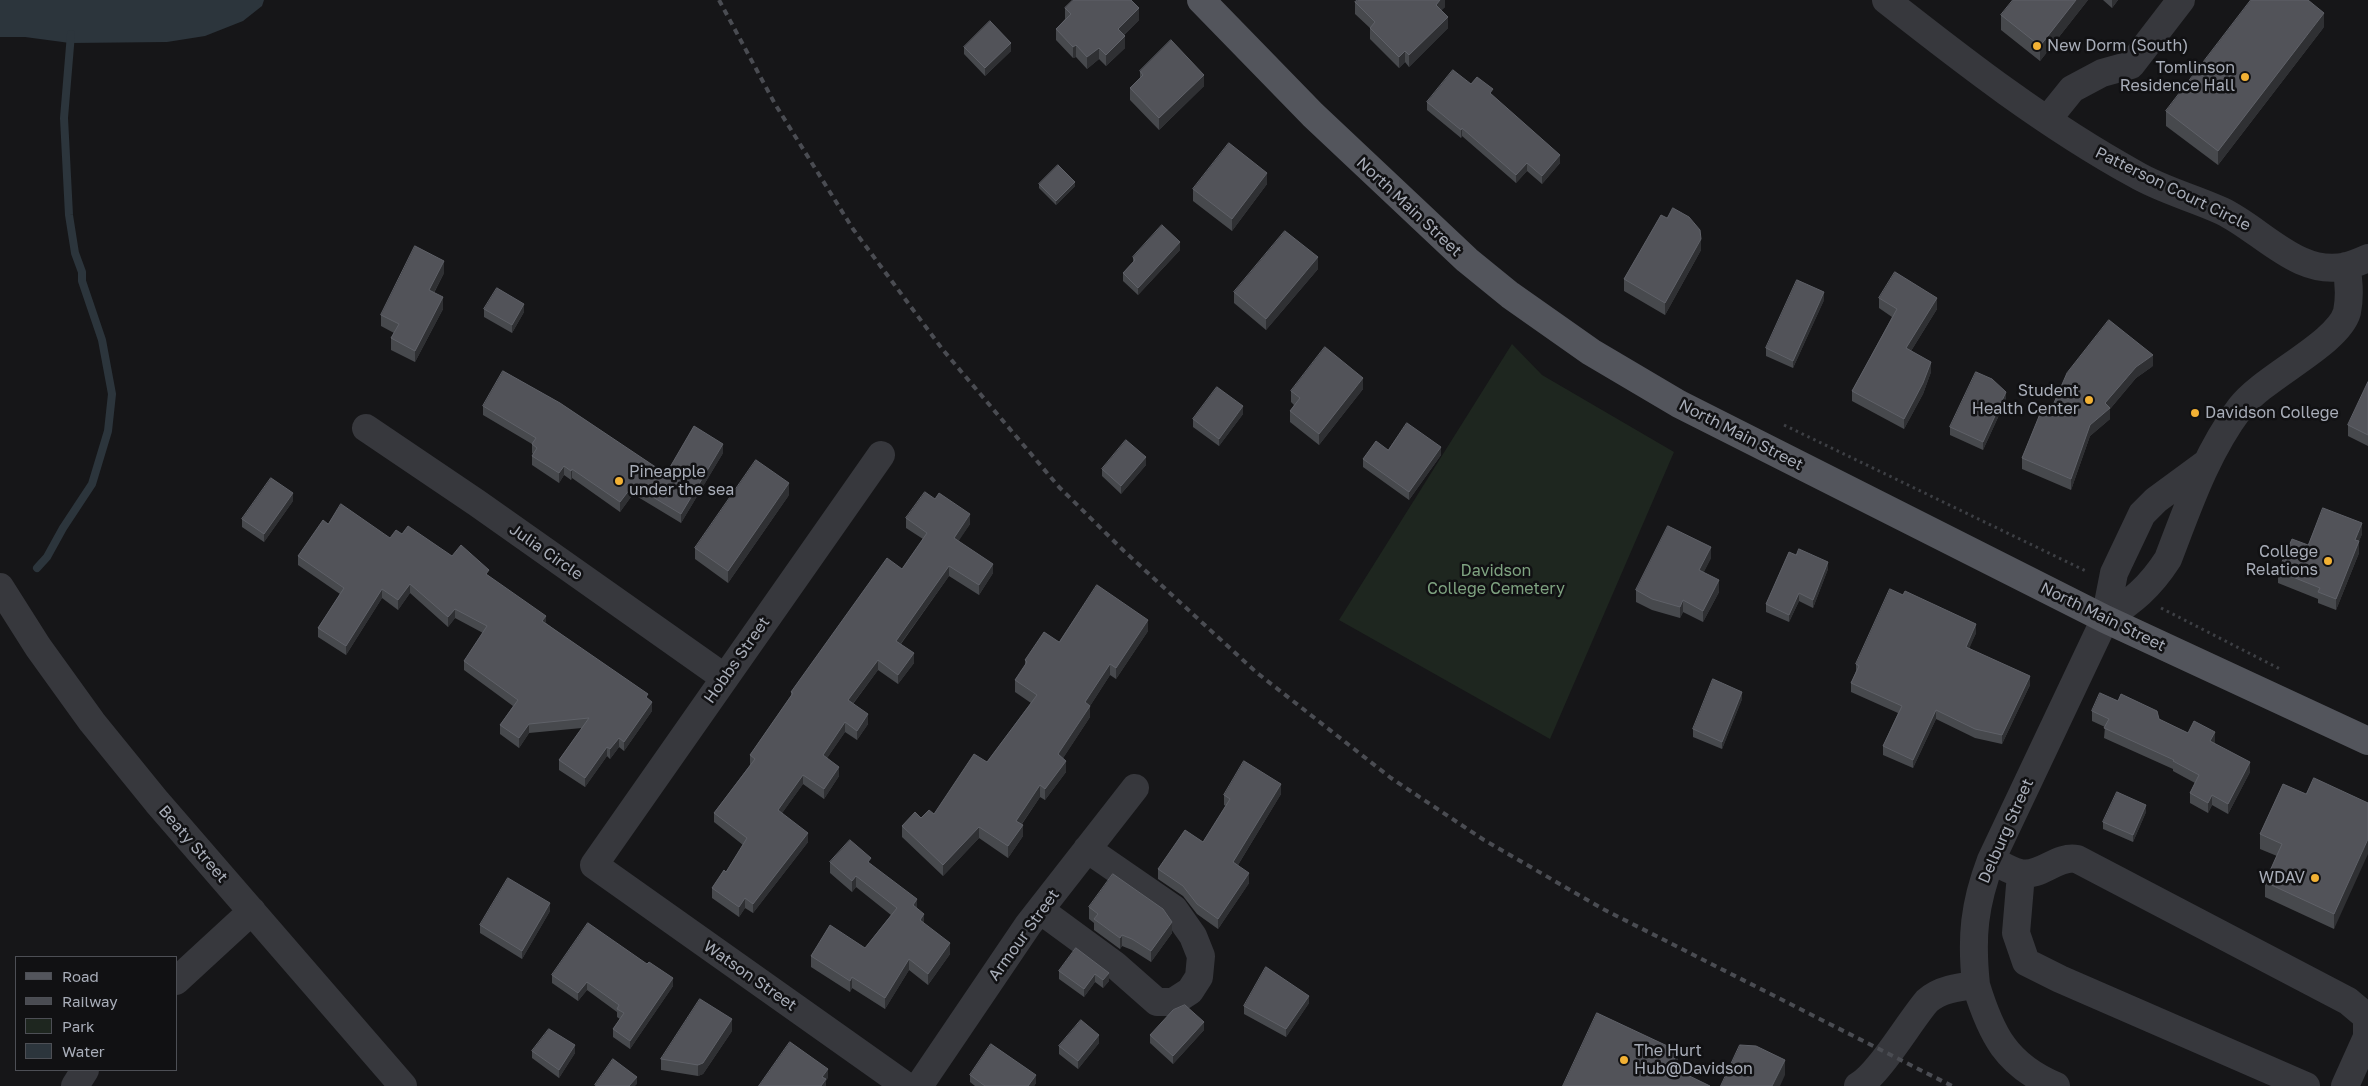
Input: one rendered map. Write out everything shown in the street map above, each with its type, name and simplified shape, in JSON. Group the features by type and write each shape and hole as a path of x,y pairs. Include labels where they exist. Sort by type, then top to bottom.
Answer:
{"main road":[{"name":"North Main Street","path":"1201,0 1334,135 1467,260 1510,295 1590,352 1679,404 2105,620 2368,741"}],"street":[{"name":"Patterson Court Circle","path":"1886,0 1961,59 2074,140 2137,176 2245,223 2295,259 2315,266 2334,268 2357,262"},
{"path":"2047,120 2072,89 2102,73 2131,65 2181,0"},
{"path":"2105,620 2139,596 2148,587 2168,559 2206,464 2239,409 2250,396 2338,329 2346,313 2357,262"},
{"name":"Julia Circle","path":"366,428 477,503 725,678"},
{"name":"Hobbs Street","path":"594,865 881,455"},
{"path":"2105,620 2114,573 2142,514 2156,500 2206,464"},
{"name":"Beaty Street","path":"0,587 38,646 92,722 157,802 403,1086"},
{"name":"Delburg Street","path":"2056,1086 2024,1069 2006,1051 1990,1026 1976,985 1972,951 1975,913 1978,896 1991,860 2105,620"},
{"name":"Armour Street","path":"919,1086 1040,910 1135,788"},
{"path":"1040,910 1115,965 1157,1002 1172,1002 1190,991 1199,977 1201,956 1193,936 1174,909 1088,849"},
{"path":"1991,860 2021,874 2034,872 2069,858 2078,859 2348,1002 2368,1017 2367,1037 2356,1075"},
{"name":"Watson Street","path":"594,865 906,1086"},
{"path":"2021,874 2016,933 2026,962 2060,979 2306,1086"},
{"path":"178,979 252,911"},
{"path":"1864,1085 1927,1001 1934,995 1944,991 1976,985"},
{"path":"75,1086 84,1071"}],"path":[{"path":"1784,425 2047,554 2112,583"},
{"path":"2139,596 2172,615 2288,672"}],"green space":[{"name":"Davidson College Cemetery","path":"1512,344 1542,375 1674,452 1550,739 1339,620"}],"water":[{"path":"0,0 264,0 262,6 243,21 205,36 167,42 70,43 25,37 0,37"}],"building":[{"path":"1073,0 1131,0 1139,8 1118,29 1125,36 1106,55 1099,48 1087,57 1076,45 1073,47 1056,29 1071,14 1065,8"},
{"path":"1358,0 1440,0 1436,5 1448,17 1409,55 1405,51 1399,57 1370,28 1375,22 1355,2"},
{"path":"2013,0 2076,0 2040,46 2001,15"},
{"name":"Tomlinson Residence Hall","path":"2251,0 2308,0 2324,13 2218,151 2166,111"},
{"path":"990,21 1011,43 985,68 964,47"},
{"path":"1171,40 1204,75 1159,118 1130,88 1143,75 1140,71"},
{"path":"1453,70 1471,84 1477,77 1493,89 1490,93 1560,155 1542,176 1527,163 1516,175 1462,128 1461,130 1427,102"},
{"path":"1229,143 1267,173 1232,219 1193,189"},
{"path":"1058,165 1075,182 1056,201 1039,184"},
{"path":"1673,208 1689,217 1700,230 1701,239 1665,303 1624,279 1661,215 1667,218"},
{"path":"1162,225 1180,242 1138,288 1123,273 1135,260 1133,257"},
{"path":"1285,231 1318,257 1266,319 1234,292"},
{"path":"415,246 444,261 429,290 443,297 415,351 391,338 399,324 381,315"},
{"path":"1895,272 1937,298 1906,348 1931,362 1923,383 1904,419 1852,391 1897,309 1879,298"},
{"path":"1797,280 1824,292 1793,361 1766,348"},
{"path":"497,288 524,304 512,325 484,309"},
{"name":"Student Health Center","path":"2109,320 2153,355 2136,367 2105,403 2110,408 2090,425 2071,479 2022,458 2042,409 2050,412 2067,373"},
{"path":"1325,347 1363,378 1319,434 1290,411 1300,398 1291,391"},
{"path":"503,371 560,403 666,474 694,426 723,444 681,514 633,485 620,502 572,469 571,471 564,466 559,473 532,456 537,448 532,444 536,438 483,406"},
{"path":"1976,372 1992,379 2006,392 1983,442 1950,427"},
{"path":"2368,382 2368,435 2348,425"},
{"path":"1217,387 1243,406 1219,439 1193,419"},
{"path":"1407,423 1441,447 1409,492 1363,459 1376,441 1388,450"},
{"path":"1126,440 1146,457 1121,486 1102,469"},
{"path":"756,460 789,483 728,571 695,548"},
{"path":"271,478 293,493 264,534 242,519"},
{"path":"925,492 935,499 939,493 970,514 954,538 993,564 979,585 949,566 896,641 914,653 898,675 878,660 848,700 868,714 857,731 845,722 823,755 839,767 824,789 803,775 778,810 808,833 753,904 745,898 739,907 712,888 724,870 726,872 747,838 714,813 755,759 750,755 793,693 791,692 887,558 902,569 927,533 906,518"},
{"path":"341,504 390,538 396,530 402,534 408,526 452,556 461,545 489,570 486,574 546,616 542,621 648,694 646,697 652,702 624,742 619,738 610,749 607,747 585,778 559,760 589,718 529,724 519,738 500,725 518,700 464,661 487,626 455,609 448,617 410,584 398,600 382,589 346,646 318,628 344,588 298,556 323,520 328,524"},
{"name":"College Relations","path":"2323,508 2362,523 2355,540 2359,541 2336,599 2318,592 2320,588 2278,571 2292,539 2308,545"},
{"path":"1668,526 1711,547 1699,570 1719,580 1703,611 1683,600 1680,607 1652,599 1636,590"},
{"path":"1799,549 1828,562 1813,600 1799,593 1789,615 1766,604 1789,552 1796,555"},
{"path":"1097,585 1148,620 1116,668 1110,664 1085,702 1090,706 1058,754 1066,761 1045,789 1040,785 1016,821 1023,825 1008,846 979,827 943,865 902,826 915,812 921,818 929,810 934,814 974,754 987,762 1037,695 1015,680 1027,662 1025,660 1044,632 1059,642"},
{"path":"1890,589 1903,595 1905,591 1976,624 1966,647 2030,676 2002,735 1975,729 1936,710 1913,760 1883,746 1902,706 1851,683 1859,666 1856,664"},
{"path":"1713,679 1742,692 1722,742 1693,729"},
{"path":"2100,693 2118,701 2121,694 2157,711 2159,719 2188,733 2194,721 2215,732 2210,741 2250,762 2228,804 2212,795 2208,803 2190,793 2199,775 2174,760 2104,728 2109,719 2092,711"},
{"path":"1244,761 1281,784 1233,862 1249,873 1218,919 1197,904 1183,886 1158,869 1185,830 1203,842 1230,799 1224,795"},
{"name":"WDAV","path":"2314,778 2368,803 2368,839 2334,914 2265,882 2282,844 2260,834 2283,784 2306,794"},
{"path":"2117,792 2146,805 2133,835 2103,822"},
{"path":"850,840 871,858 868,862 917,899 913,905 924,914 920,920 950,943 928,974 909,959 885,998 852,977 850,981 811,956 830,925 865,948 897,908 856,876 852,881 830,862"},
{"path":"1113,874 1163,909 1172,922 1151,951 1132,939 1122,935 1120,938 1094,919 1098,914 1089,907"},
{"path":"508,878 550,903 522,951 480,925"},
{"path":"588,923 647,964 649,962 673,978 630,1041 613,1029 624,1013 617,1009 619,1005 587,982 578,993 552,975"},
{"path":"1076,948 1109,973 1103,980 1095,974 1084,989 1059,971"},
{"path":"1266,967 1309,996 1286,1029 1244,1006"},
{"path":"700,999 732,1019 703,1063 698,1065 661,1059"},
{"path":"1185,1005 1204,1022 1173,1056 1150,1035 1173,1010"},
{"name":"The Hurt Hub@Davidson","path":"1597,1013 1678,1051 1671,1067 1710,1086 1563,1086"},
{"path":"1081,1020 1099,1035 1078,1061 1059,1046"},
{"path":"549,1029 575,1045 559,1070 532,1051"},
{"path":"790,1042 828,1069 822,1077 826,1079 821,1086 759,1086"},
{"path":"991,1044 1036,1075 1028,1086 985,1086 970,1075"},
{"path":"1740,1045 1756,1046 1785,1060 1772,1086 1721,1086"},
{"path":"613,1059 637,1077 629,1086 595,1085"}],"waterway":[{"path":"37,568 47,557 63,528 92,484 108,431 112,394 102,340 82,281 82,272 75,253 69,215 64,118 71,34"}],"railway":[{"path":"719,0 775,104 853,229 943,350 1059,487 1124,551 1256,672 1391,778 1484,840 1603,909 1952,1086"}],"place":[{"name":"New Dorm (South)","path":"2037,46"},
{"name":"Tomlinson Residence Hall","path":"2245,77"},
{"name":"Student Health Center","path":"2089,400"},
{"name":"Davidson College","path":"2195,413"},
{"name":"Pineapple under the sea","path":"619,481"},
{"name":"College Relations","path":"2328,561"},
{"name":"WDAV","path":"2315,878"},
{"name":"The Hurt Hub@Davidson","path":"1624,1060"}]}
